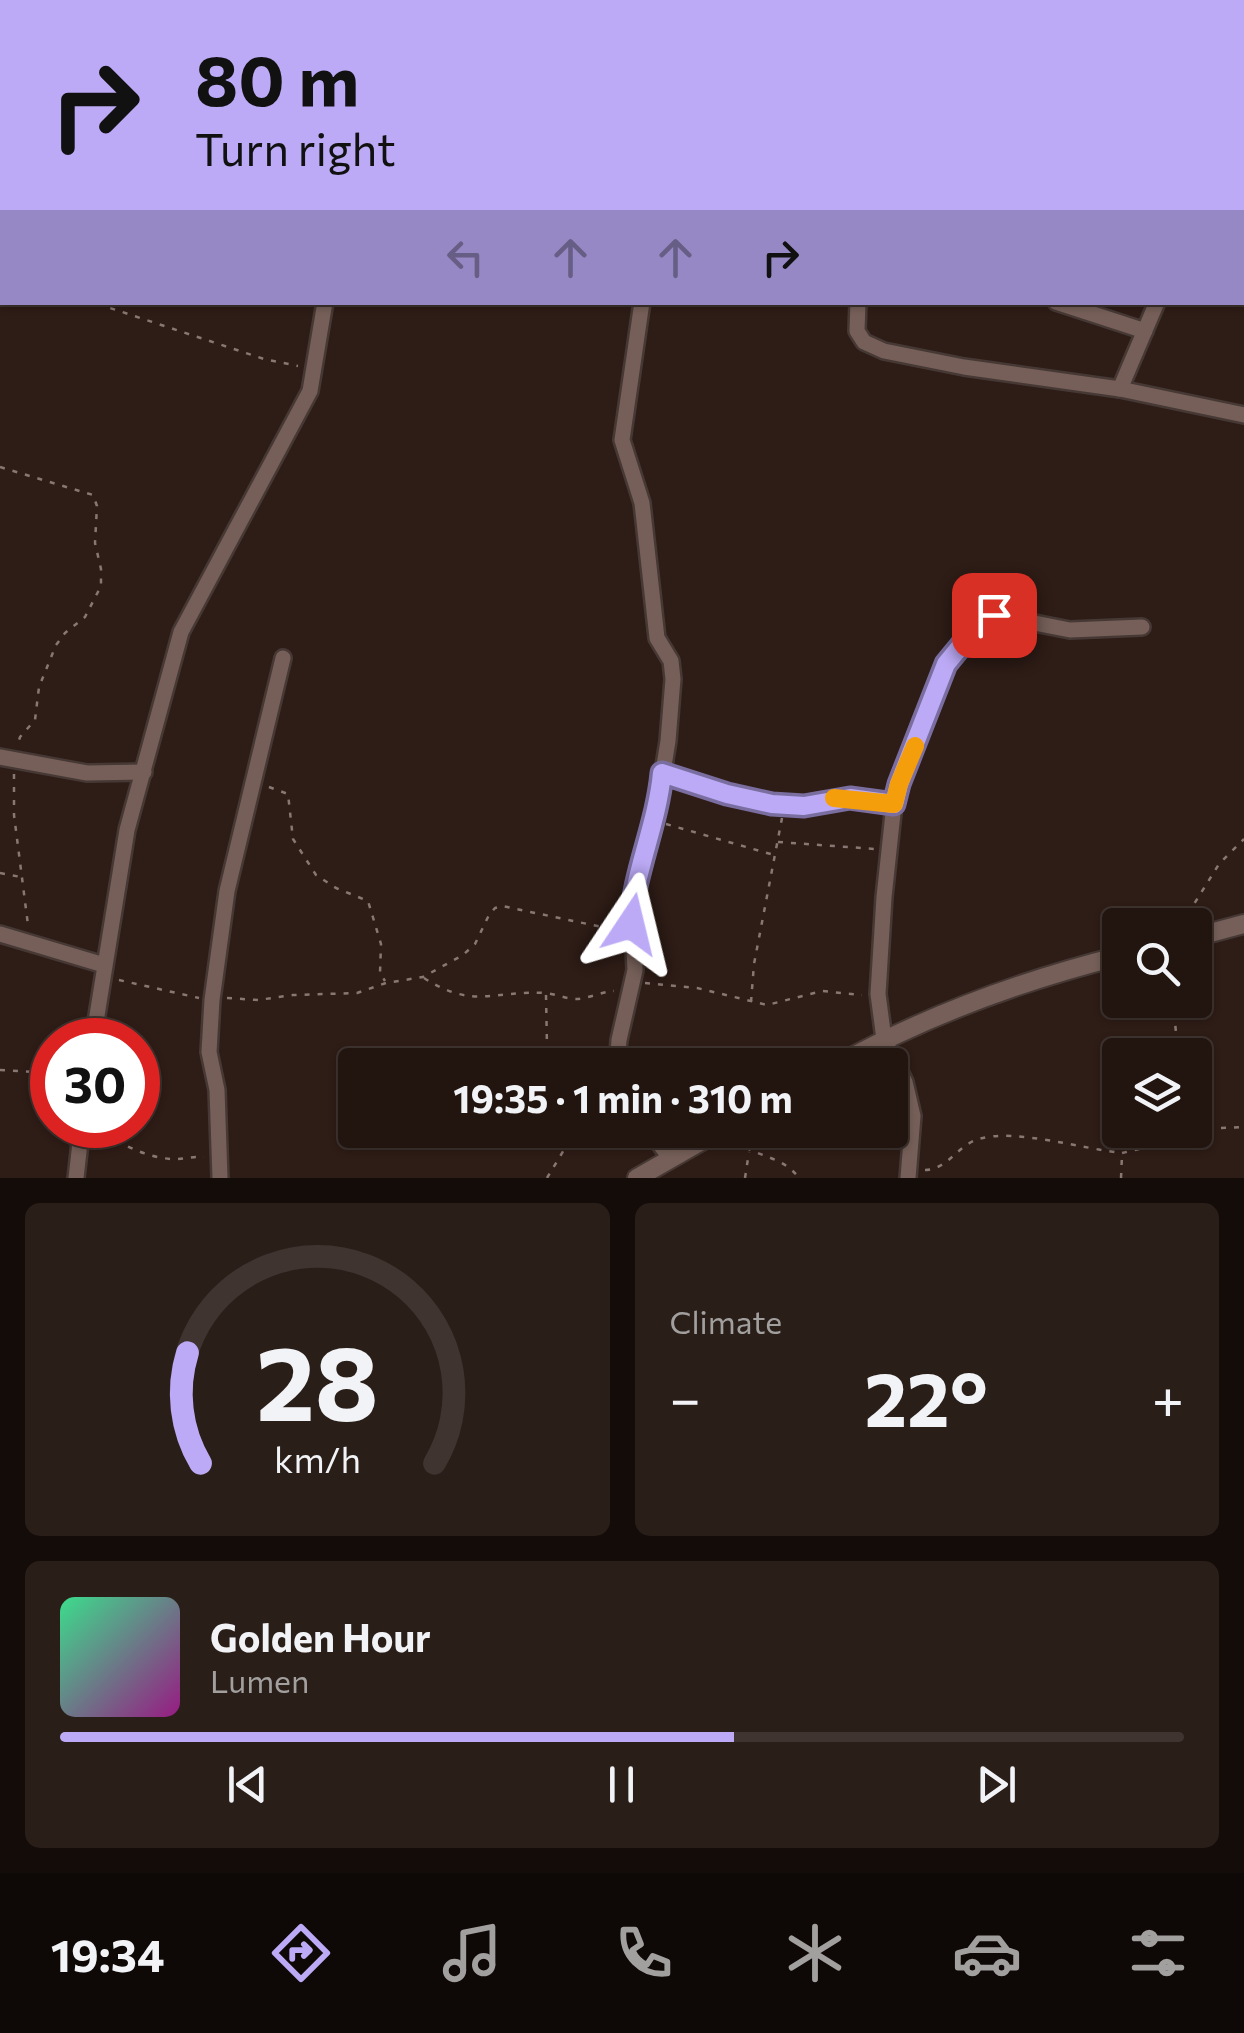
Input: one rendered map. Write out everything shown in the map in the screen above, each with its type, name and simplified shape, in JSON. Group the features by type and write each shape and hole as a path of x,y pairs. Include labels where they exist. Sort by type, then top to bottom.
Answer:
{"street":[{"path":"96,1018 127,830 182,632 310,391 325,305"},
{"path":"618,1048 636,958 632,933 636,889 655,821 668,742 672,669 656,638 642,502 622,440 642,305"},
{"path":"858,305 857,331 864,342 884,351 964,367 1120,389 1244,415"},
{"path":"1065,305 1145,331"},
{"path":"1120,389 1156,305"},
{"path":"908,1173 914,1116 905,1082 884,1039 878,994 884,898 899,784 946,664 987,618 1001,615 1070,630 1142,627"},
{"path":"220,1170 217,1090 209,1052 212,1000 228,891 283,658"},
{"path":"7,758 87,774 144,772"},
{"path":"662,773 727,794 784,805 804,806 850,798 894,804"},
{"path":"1212,932 1244,924"},
{"path":"0,934 103,970"},
{"path":"868,1048 1010,986 1102,961"},
{"path":"76,1178 79,1148"},
{"path":"664,1148 671,1158"},
{"path":"637,1178 689,1148"}],"path":[{"path":"101,305 264,359 315,369"},
{"path":"0,467 93,495 95,543 102,579 86,618 65,632 56,645 39,687 35,720 7,758 29,942"},
{"path":"253,783 288,794 294,839 316,875 336,888 368,900 381,944 380,973 386,983"},
{"path":"750,1004 784,805"},
{"path":"655,821 774,855"},
{"path":"1192,908 1219,864 1244,838"},
{"path":"777,842 890,850"},
{"path":"0,874 22,877"},
{"path":"103,970 212,1000 236,996 258,1000 292,994 358,993 386,983 423,977 463,956 475,944 495,908 632,933"},
{"path":"423,977 457,995 492,998 546,993 579,999 633,985 697,988 750,1004 767,1005 822,991 878,994"},
{"path":"546,993 547,1048"},
{"path":"0,1070 30,1072"},
{"path":"1212,1128 1244,1126"},
{"path":"908,1173 936,1170 967,1144 992,1136 1122,1153 1139,1148"},
{"path":"138,1148 170,1159 196,1156 220,1170"},
{"path":"547,1178 565,1148"},
{"path":"744,1148 785,1164 799,1178"},
{"path":"745,1178 749,1152"},
{"path":"1121,1178 1122,1153"}],"slow traffic":[{"path":"834,798 894,804 915,746"}],"route":[{"path":"631,924 662,773 702,788 772,804 804,806 834,798 894,804 946,664 969,636 994,615"}]}
